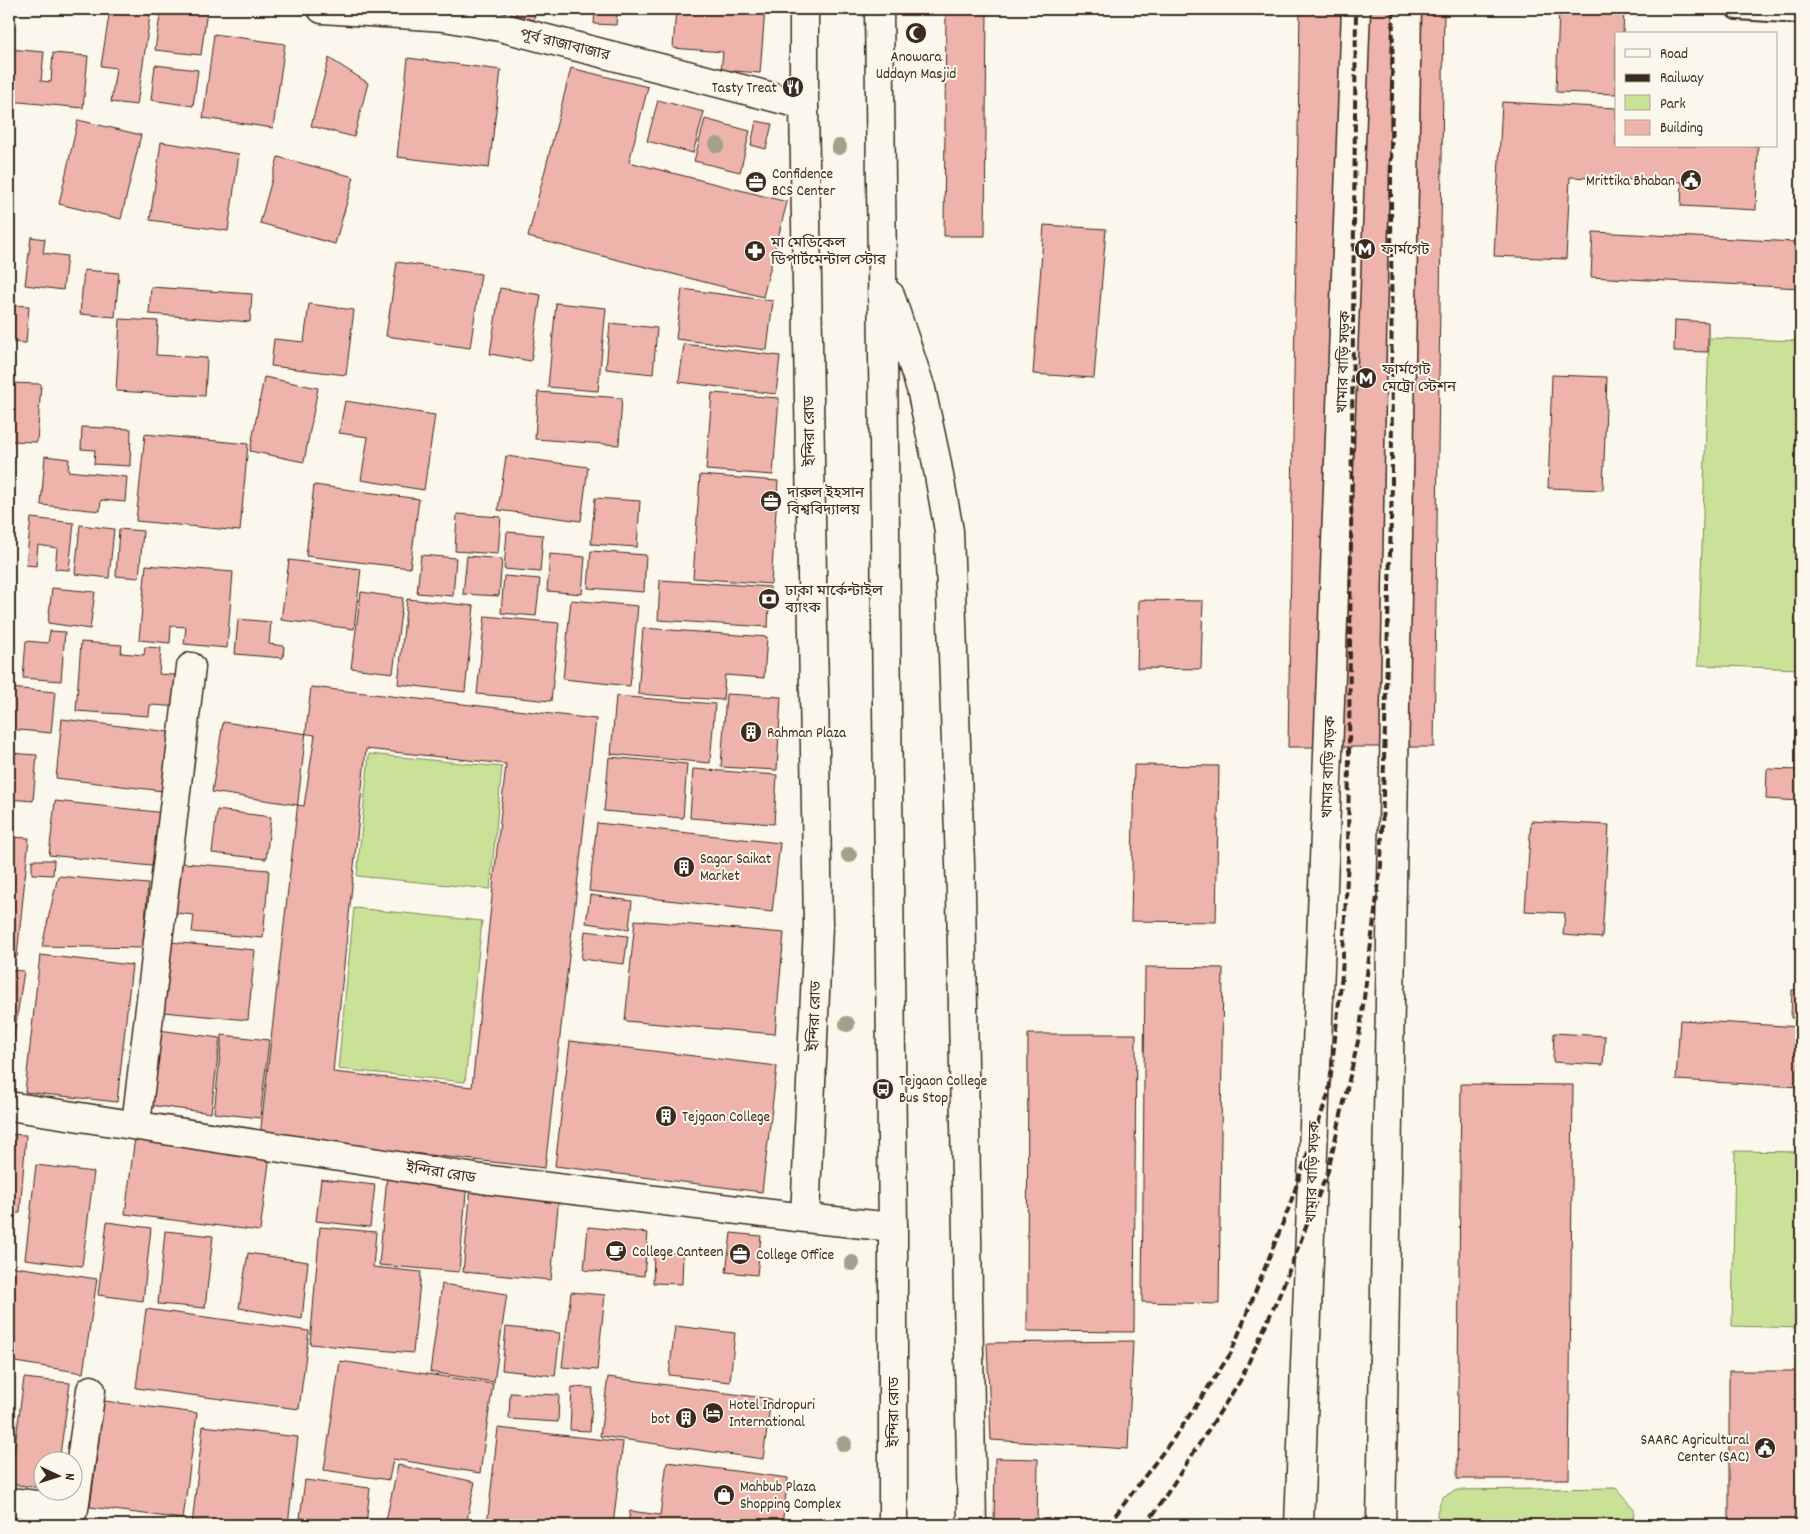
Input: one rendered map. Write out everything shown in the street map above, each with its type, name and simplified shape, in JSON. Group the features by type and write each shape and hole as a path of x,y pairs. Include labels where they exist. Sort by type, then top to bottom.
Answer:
{"main road":[{"name":"পূর্ব রাজাবাজার","path":"322,9 445,17 502,18 804,105"},
{"name":"ইন্দিরা রোড","path":"9,1106 390,1157 482,1179 805,1218 818,926 804,9"},
{"name":"ইন্দিরা রোড","path":"879,9 893,1227 893,1525"},
{"name":"খামার বাড়ি সড়ক","path":"1299,1525 1356,9"},
{"path":"1381,1525 1407,9"},
{"path":"881,269 921,389 949,531 961,894 972,1525"},
{"path":"136,1124 191,667"},
{"path":"805,1218 893,1227"},
{"path":"9,1502 74,1509 92,1390"}],"lane":[{"path":"1737,9 1801,13"}],"green space":[{"path":"1709,338 1801,341 1801,669 1698,665"},
{"path":"369,754 502,767 490,889 357,876"},
{"path":"354,908 482,921 465,1082 338,1069"},
{"path":"1735,1151 1801,1152 1801,1328 1732,1326"},
{"path":"1616,1488 1634,1509 1633,1525 1438,1525 1437,1512 1442,1497 1457,1490"}],"building":[{"path":"110,9 151,9 137,105 111,102 116,68 101,66"},
{"path":"161,9 207,10 201,55 155,50"},
{"path":"516,9 535,9 534,20 516,18"},
{"path":"548,9 636,9 635,13 617,13 616,25 594,24 595,11"},
{"path":"676,9 765,9 760,73 721,70 723,52 673,48"},
{"path":"946,9 987,9 985,236 944,236"},
{"name":"ফার্মগেট মেট্রো স্টেশন","path":"1300,9 1444,9 1434,747 1288,747"},
{"path":"1559,9 1624,9 1623,32 1615,32 1615,94 1556,92"},
{"path":"214,34 285,44 273,128 203,118"},
{"path":"9,49 44,52 41,81 51,82 53,53 88,56 83,108 9,101"},
{"path":"329,58 368,83 354,137 311,126"},
{"path":"408,58 501,70 489,168 397,157"},
{"path":"155,65 198,70 193,106 151,100"},
{"path":"571,68 648,87 629,162 787,202 763,297 528,237"},
{"path":"658,100 704,112 693,153 647,141"},
{"name":"Mrittika Bhaban","path":"1502,102 1615,108 1615,148 1758,148 1756,210 1681,206 1682,182 1570,177 1566,259 1494,256"},
{"path":"705,119 750,131 740,172 694,161"},
{"path":"78,120 141,135 121,219 59,204"},
{"path":"756,121 772,124 766,149 751,145"},
{"path":"161,142 239,154 228,231 150,220"},
{"path":"278,157 354,177 335,244 260,223"},
{"path":"1797,207 1801,208 1801,288 1591,277 1593,232 1796,242"},
{"path":"1044,225 1106,229 1094,378 1033,374"},
{"path":"31,237 45,239 43,253 67,256 63,290 25,285"},
{"path":"9,243 13,243 11,266 9,266"},
{"path":"397,262 481,274 470,348 386,336"},
{"path":"84,270 119,273 115,317 80,314"},
{"path":"151,287 252,294 250,322 149,314"},
{"path":"500,288 541,295 531,361 490,354"},
{"path":"682,289 773,301 767,350 676,339"},
{"path":"556,303 606,308 598,391 548,387"},
{"path":"309,304 354,310 346,375 271,366 274,339 304,342"},
{"path":"9,305 29,306 26,343 9,342"},
{"path":"120,319 158,321 156,355 207,358 205,396 116,391"},
{"path":"1675,320 1708,322 1708,352 1674,351"},
{"path":"610,323 657,328 653,374 606,369"},
{"path":"684,344 780,356 776,394 679,382"},
{"path":"1552,375 1607,377 1603,490 1548,488"},
{"path":"264,377 318,388 304,462 250,451"},
{"path":"9,383 41,384 37,442 9,441"},
{"path":"538,392 622,398 619,445 535,439"},
{"path":"712,393 779,398 773,475 706,470"},
{"path":"345,401 435,415 424,490 361,480 368,437 339,433"},
{"path":"82,427 131,429 130,466 94,464 95,450 81,449"},
{"path":"145,434 248,444 240,531 136,521"},
{"path":"45,456 69,459 68,471 127,477 125,502 101,500 100,511 41,505"},
{"path":"506,456 588,467 581,521 498,510"},
{"path":"700,475 778,481 771,584 693,578"},
{"path":"314,485 419,499 410,568 306,556"},
{"path":"595,498 640,501 637,547 591,544"},
{"path":"457,514 501,517 498,554 455,551"},
{"path":"31,518 74,523 69,570 55,569 57,548 38,545 36,566 26,565"},
{"path":"80,525 114,529 109,578 75,574"},
{"path":"119,529 143,531 139,578 116,576"},
{"path":"507,532 543,535 540,572 504,569"},
{"path":"591,551 646,555 644,592 588,588"},
{"path":"550,554 585,557 582,594 547,591"},
{"path":"421,555 456,558 453,596 417,593"},
{"path":"467,556 502,559 499,596 463,594"},
{"path":"289,560 361,569 354,629 281,620"},
{"path":"146,565 233,572 227,648 184,644 186,627 171,626 170,643 139,640"},
{"path":"504,576 540,579 536,616 501,613"},
{"path":"660,580 770,587 768,627 658,620"},
{"path":"52,588 95,592 90,629 48,623"},
{"path":"361,592 403,598 393,673 351,668"},
{"path":"407,599 474,606 465,692 398,684"},
{"path":"571,600 638,606 630,686 563,679"},
{"path":"1139,600 1203,601 1201,669 1137,668"},
{"path":"485,616 559,623 551,701 477,694"},
{"path":"238,619 271,622 269,644 284,646 283,658 235,654"},
{"path":"643,628 767,637 764,678 725,675 723,700 638,694"},
{"path":"50,631 65,632 61,681 23,678 26,641 48,643"},
{"path":"81,642 122,645 121,653 144,655 145,647 161,648 159,674 186,676 183,707 150,705 149,716 76,711"},
{"path":"1797,671 1801,671 1801,688 1797,688"},
{"path":"311,687 596,719 545,1168 260,1136","holes":["366,749 506,764 472,1087 333,1072"]},
{"path":"9,688 55,692 51,733 9,729"},
{"path":"1797,689 1801,689 1801,743 1795,743"},
{"name":"Rahman Plaza","path":"726,694 781,697 777,770 721,767"},
{"path":"616,696 715,704 710,763 611,754"},
{"path":"62,719 170,732 163,791 56,778"},
{"path":"223,722 315,735 304,806 212,792"},
{"path":"9,753 37,755 33,801 9,799"},
{"path":"609,757 687,764 683,818 604,811"},
{"path":"1134,765 1219,766 1216,922 1131,921"},
{"path":"693,769 777,775 774,824 690,818"},
{"path":"1767,769 1801,770 1801,801 1766,799"},
{"path":"55,801 166,813 160,867 49,855"},
{"path":"9,810 14,810 13,828 9,827"},
{"path":"217,810 271,817 266,859 212,853"},
{"path":"1531,821 1609,825 1602,938 1563,935 1565,913 1525,911"},
{"name":"Sagar Saikat Market","path":"597,823 780,843 772,912 589,891"},
{"path":"9,837 29,838 17,957 9,956"},
{"path":"32,860 54,860 53,875 32,874"},
{"path":"171,862 269,870 263,938 192,932 194,915 167,912"},
{"path":"58,876 148,884 143,948 42,946"},
{"path":"590,895 632,901 629,929 586,923"},
{"path":"635,920 784,933 775,1034 625,1021"},
{"path":"585,931 628,936 624,964 581,959"},
{"path":"170,942 255,950 248,1020 163,1012"},
{"path":"40,955 132,965 117,1102 25,1092"},
{"path":"1145,967 1223,968 1219,1304 1142,1302"},
{"path":"9,970 24,971 9,1069"},
{"path":"1792,990 1801,990 1801,1018 1791,1018"},
{"path":"1680,1020 1801,1027 1801,1087 1676,1080"},
{"path":"151,1029 220,1038 211,1113 141,1104"},
{"path":"1554,1033 1605,1036 1603,1065 1553,1062"},
{"path":"1028,1034 1136,1034 1134,1332 1027,1331"},
{"path":"222,1035 269,1040 260,1118 214,1113"},
{"name":"Tejgaon College","path":"570,1041 777,1066 762,1192 555,1166"},
{"path":"1461,1084 1573,1085 1569,1479 1457,1479"},
{"path":"9,1134 26,1135 20,1213 9,1213"},
{"path":"135,1137 270,1155 260,1231 125,1214"},
{"path":"36,1165 94,1172 82,1266 25,1259"},
{"path":"387,1176 467,1182 459,1272 379,1265"},
{"path":"321,1179 375,1185 370,1227 316,1221"},
{"path":"471,1187 559,1196 551,1280 463,1272"},
{"path":"107,1222 151,1228 143,1301 98,1295"},
{"path":"320,1227 376,1232 373,1267 421,1272 413,1353 310,1344"},
{"name":"College Canteen","path":"588,1227 648,1233 644,1276 584,1270"},
{"path":"165,1231 213,1236 205,1308 158,1304"},
{"path":"731,1233 761,1236 757,1275 726,1272"},
{"path":"654,1252 683,1253 682,1284 653,1283"},
{"path":"248,1253 308,1262 302,1319 239,1308"},
{"path":"9,1266 97,1279 83,1373 9,1361"},
{"path":"442,1284 507,1294 494,1382 430,1372"},
{"path":"571,1292 605,1295 597,1370 562,1367"},
{"path":"146,1309 309,1331 299,1409 136,1388"},
{"path":"675,1326 735,1333 730,1382 669,1375"},
{"path":"506,1327 560,1333 555,1376 502,1370"},
{"path":"1133,1341 1128,1449 991,1440 987,1343"},
{"path":"340,1361 493,1384 480,1473 393,1459 389,1480 324,1470"},
{"name":"SAARC Agricultural Center (SAC)","path":"1729,1371 1801,1371 1801,1525 1729,1525"},
{"name":"bot","path":"608,1377 771,1399 763,1459 600,1436"},
{"path":"24,1378 70,1383 60,1452 32,1452 32,1487 10,1484"},
{"path":"572,1387 593,1388 590,1431 570,1430"},
{"path":"510,1393 559,1395 558,1422 509,1419"},
{"path":"104,1401 197,1413 183,1519 90,1507"},
{"path":"203,1426 298,1437 288,1525 192,1525"},
{"path":"498,1428 623,1442 613,1525 487,1525"},
{"path":"995,1458 1038,1459 1037,1525 994,1525"},
{"name":"Mahbub Plaza Shopping Complex","path":"667,1462 788,1478 782,1525 628,1525 630,1511 660,1515"},
{"path":"398,1465 475,1482 466,1525 385,1525"},
{"path":"305,1480 370,1488 366,1525 300,1518"},
{"path":"32,1506 45,1521 40,1525 11,1525"},
{"path":"51,1520 80,1523 79,1525 51,1525"},
{"path":"95,1520 126,1525 94,1525"},
{"path":"302,1520 330,1525 301,1525"}],"railway":[{"path":"1108,1525 1179,1431 1231,1353 1288,1210 1329,1092 1342,975 1348,858 1356,9"},
{"path":"1144,1525 1155,1512 1240,1381 1279,1296 1328,1171 1359,1037 1381,865 1392,485 1391,174 1393,9"}],"place":[{"name":"Anowara Uddayn Masjid","path":"916,33"},
{"name":"Tasty Treat","path":"793,87"},
{"name":"Mrittika Bhaban","path":"1691,180"},
{"name":"Confidence BCS Center","path":"756,182"},
{"name":"ফার্মগেট","path":"1365,249"},
{"name":"মা মেডিকেল ডিপার্টমেন্টাল স্টোর","path":"755,251"},
{"name":"ফার্মগেট মেট্রো স্টেশন","path":"1366,378"},
{"name":"দারুল ইহসান বিশ্ববিদ্যালয়","path":"771,501"},
{"name":"ঢাকা মার্কেন্টাইল ব্যাংক","path":"769,599"},
{"name":"Rahman Plaza","path":"751,732"},
{"name":"Sagar Saikat Market","path":"684,867"},
{"name":"Tejgaon College Bus Stop","path":"883,1089"},
{"name":"Tejgaon College","path":"666,1116"},
{"name":"College Canteen","path":"616,1251"},
{"name":"College Office","path":"740,1254"},
{"name":"Hotel Indropuri International","path":"713,1413"},
{"name":"bot","path":"686,1418"},
{"name":"SAARC Agricultural Center (SAC)","path":"1765,1448"},
{"name":"Mahbub Plaza Shopping Complex","path":"724,1495"}]}
